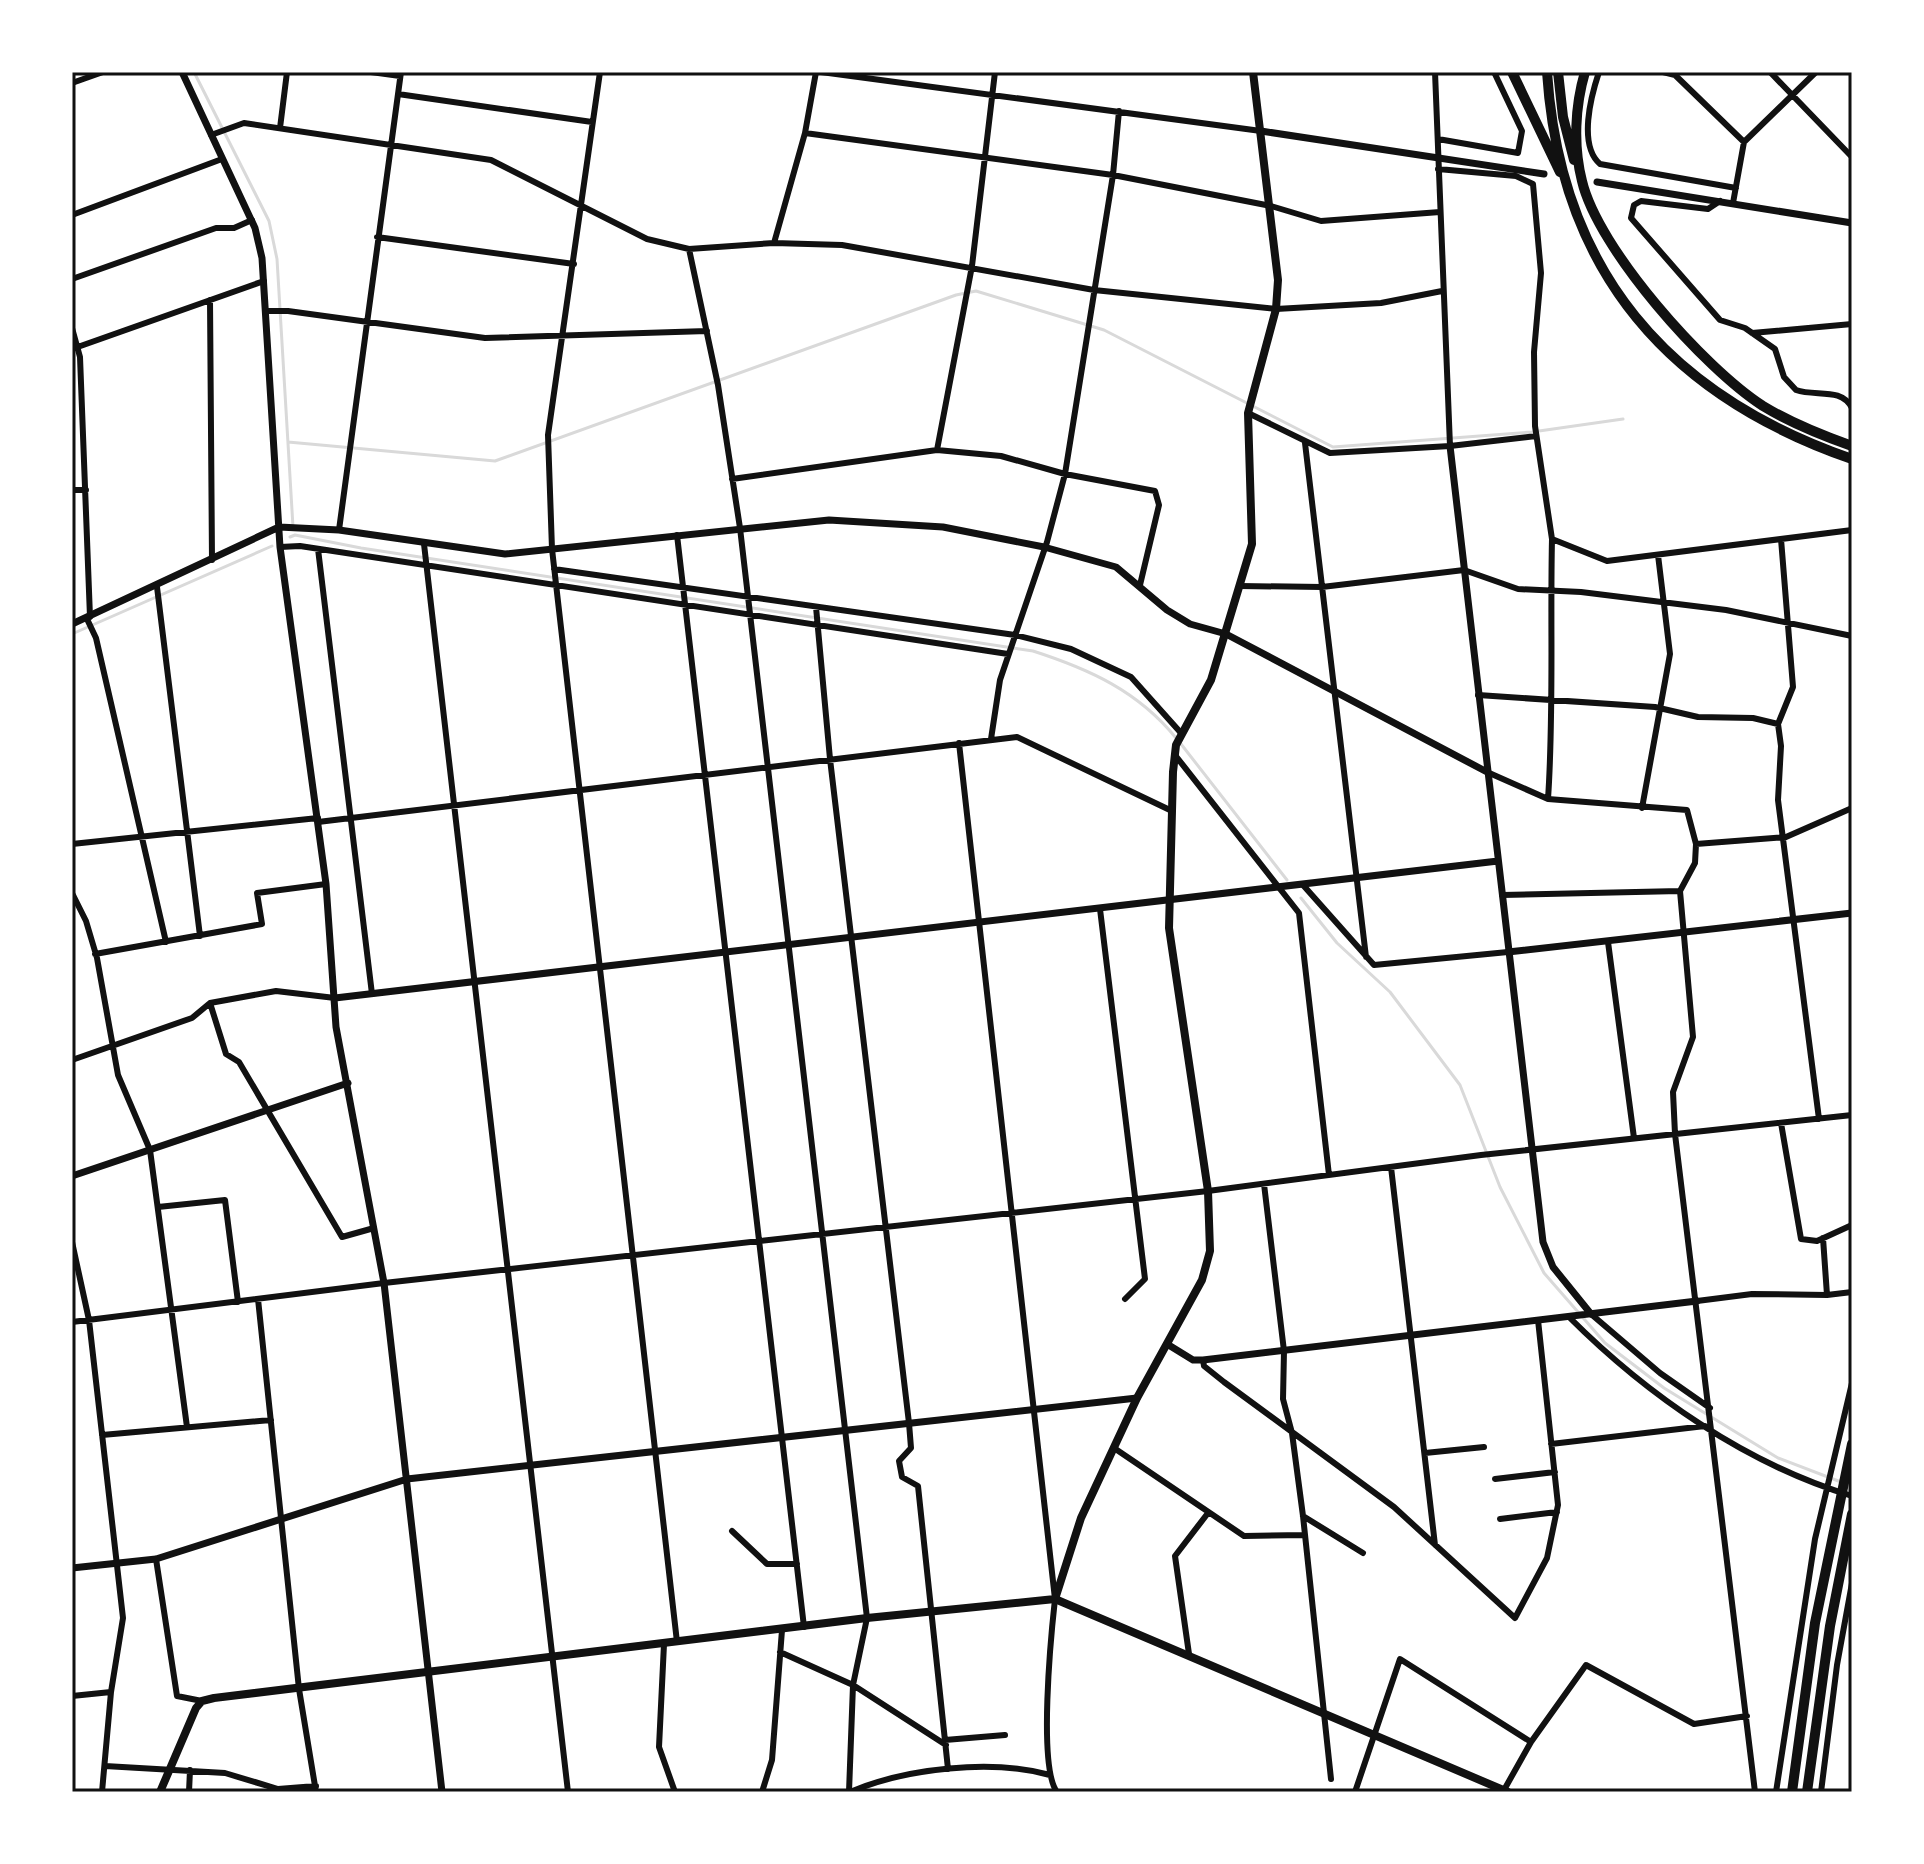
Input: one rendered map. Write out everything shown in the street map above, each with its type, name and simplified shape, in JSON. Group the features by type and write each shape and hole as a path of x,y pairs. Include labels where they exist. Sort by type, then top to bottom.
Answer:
{"highway":[{"path":"1512,72 1569,192 1587,242 1607,279 1680,365 1707,388 1750,415 1851,459"},
{"path":"1547,72 1551,114 1569,192"},
{"path":"1558,72 1565,128 1582,184 1638,281 1723,375 1782,417 1852,446"},
{"path":"1582,184 1577,121 1585,72"},
{"path":"1792,1792 1815,1623 1852,1444"},
{"path":"1807,1792 1830,1626 1852,1514"}],"main road":[{"path":"1055,1599 1074,1536 1137,1398 1202,1280 1210,1251 1208,1191 1167,901 1175,755 1179,738 1211,680 1252,544 1249,408 1276,309 1271,206 1253,72"},
{"path":"160,1792 202,1701 429,1674 551,1655 1055,1599 1506,1791"}],"street":[{"path":"72,83 103,72"},
{"path":"182,72 214,134 260,243 269,311 282,527 280,547 326,884 336,1027 384,1283 442,1792"},
{"path":"280,128 287,72"},
{"path":"339,530 401,74 371,72"},
{"path":"600,72 548,435 552,549 677,1642"},
{"path":"774,243 805,133 818,72 1119,111 1544,174"},
{"path":"937,450 972,266 995,72"},
{"path":"1435,72 1450,441 1543,1242 1553,1267 1589,1314 1638,1356 1711,1410"},
{"path":"1438,139 1518,153 1522,131 1494,72"},
{"path":"1599,72 1589,135 1590,150 1600,164 1736,188"},
{"path":"1663,72 1675,75 1744,142"},
{"path":"1770,72 1852,157"},
{"path":"1733,203 1744,142 1816,72"},
{"path":"398,94 592,122"},
{"path":"991,739 1000,680 1065,474 1113,175 1119,111"},
{"path":"214,134 244,123 491,160 647,239 689,249 774,243 842,245 1094,290 1276,309 1381,303 1442,291"},
{"path":"805,133 1113,175 1271,206 1321,221 1440,212"},
{"path":"72,215 222,159"},
{"path":"1438,169 1516,176 1533,184 1541,273 1534,352 1535,426 1552,539 1553,700 1548,799"},
{"path":"1597,182 1852,223"},
{"path":"1720,201 1708,209 1641,201 1634,205 1631,218 1720,320 1752,333 1775,349 1784,377 1796,390 1839,394 1847,399 1852,408"},
{"path":"72,279 216,228 234,228 252,220"},
{"path":"377,237 574,264"},
{"path":"689,249 717,383 751,612 867,1618 853,1685 849,1792 948,1769 1018,1766 1050,1775"},
{"path":"75,347 264,281"},
{"path":"210,300 212,560"},
{"path":"269,311 485,338 564,333 650,335 707,331"},
{"path":"1752,333 1852,324"},
{"path":"72,328 86,490 89,622 166,942"},
{"path":"1249,408 1305,443 1330,453 1536,436"},
{"path":"1305,443 1366,957"},
{"path":"732,479 937,450 1001,456 1065,474 1155,491 1159,505 1140,585"},
{"path":"72,490 86,490"},
{"path":"72,624 89,622 282,527 339,530 424,547 486,554 829,520 943,527 1044,547 1116,567 1167,610 1190,624 1226,634 1487,772 1548,799 1687,810 1696,844 1695,863 1680,891 1693,1037 1673,1092 1675,1134 1711,1410 1709,1424"},
{"path":"1552,539 1607,561 1852,530"},
{"path":"677,535 804,1627"},
{"path":"1781,539 1793,687 1778,724 1781,746 1778,800 1786,837 1819,1119"},
{"path":"280,547 555,576 684,595 749,599 1071,649 1131,677 1179,738"},
{"path":"424,547 568,1792"},
{"path":"318,549 372,994"},
{"path":"1642,808 1670,654 1658,555"},
{"path":"1240,586 1322,587 1464,570 1518,589 1664,603 1852,636"},
{"path":"555,576 684,595 751,612 1009,652"},
{"path":"158,589 200,936"},
{"path":"816,608 830,759 909,1423 911,1448 899,1461 902,1477 918,1486 948,1769"},
{"path":"1478,695 1655,707 1698,717 1753,718 1778,724"},
{"path":"72,844 350,818 1017,737 1172,811"},
{"path":"959,743 1009,1212 1055,1599 1048,1668 1050,1775 1057,1792"},
{"path":"1175,755 1299,913 1329,1175"},
{"path":"1696,844 1786,837 1852,808"},
{"path":"72,1060 192,1018 210,1003 276,991 335,998 1498,861"},
{"path":"95,954 262,924 257,893 326,884"},
{"path":"1303,885 1374,965 1608,942 1852,913"},
{"path":"1502,895 1680,891"},
{"path":"72,895 86,921 95,954 118,1075 150,1150 187,1427"},
{"path":"1100,909 1145,1279 1125,1299"},
{"path":"1608,942 1634,1138"},
{"path":"210,1003 226,1054 239,1062 342,1237 374,1228"},
{"path":"72,1176 348,1083"},
{"path":"72,1322 384,1283 1208,1191 1484,1155 1852,1115"},
{"path":"1781,1123 1801,1239 1823,1238 1852,1225"},
{"path":"1391,1167 1435,1545"},
{"path":"1264,1184 1284,1351 1283,1399 1292,1433 1303,1516 1331,1779"},
{"path":"158,1207 225,1200 238,1302"},
{"path":"1823,1238 1827,1295"},
{"path":"72,1242 89,1320 123,1618 111,1692 102,1792"},
{"path":"1167,1344 1193,1360 1203,1360 1752,1294 1827,1295 1852,1292"},
{"path":"105,1766 225,1773 278,1789 316,1789 299,1689 258,1299"},
{"path":"1572,1316 1610,1358 1709,1424 1714,1432 1755,1792"},
{"path":"1203,1360 1204,1366 1394,1507 1515,1618 1547,1558 1557,1512 1538,1320"},
{"path":"1776,1792 1826,1485 1852,1383"},
{"path":"72,1568 156,1559 407,1479 1137,1398"},
{"path":"102,1435 271,1420"},
{"path":"1551,1444 1709,1424"},
{"path":"1714,1432 1852,1496"},
{"path":"1425,1453 1484,1447"},
{"path":"1114,1448 1244,1536 1305,1535"},
{"path":"1495,1479 1555,1472"},
{"path":"1500,1519 1557,1512"},
{"path":"1189,1654 1175,1556 1208,1513"},
{"path":"1303,1516 1363,1553"},
{"path":"732,1531 767,1564 797,1564"},
{"path":"156,1559 177,1696 202,1701"},
{"path":"1821,1792 1837,1665 1852,1583"},
{"path":"762,1792 772,1760 782,1630"},
{"path":"664,1644 659,1747 675,1792"},
{"path":"780,1652 853,1685 946,1742 1005,1735"},
{"path":"1355,1792 1400,1659 1531,1742"},
{"path":"1506,1791 1531,1742 1586,1665 1694,1724 1747,1716"},
{"path":"72,1696 111,1692"},
{"path":"189,1792 190,1770"}],"waterway":[{"path":"194,72 269,221 277,259 293,527"},
{"path":"288,442 495,461 956,295 976,291 1104,330 1333,447 1532,432 1623,419"},
{"path":"290,537 295,535 361,548 1033,651 1111,684 1146,707 1176,738"},
{"path":"72,634 272,546"},
{"path":"1181,744 1287,880"},
{"path":"1301,898 1337,943 1390,992 1460,1085 1500,1187 1544,1273 1605,1343 1664,1388 1778,1458 1841,1482"}]}
